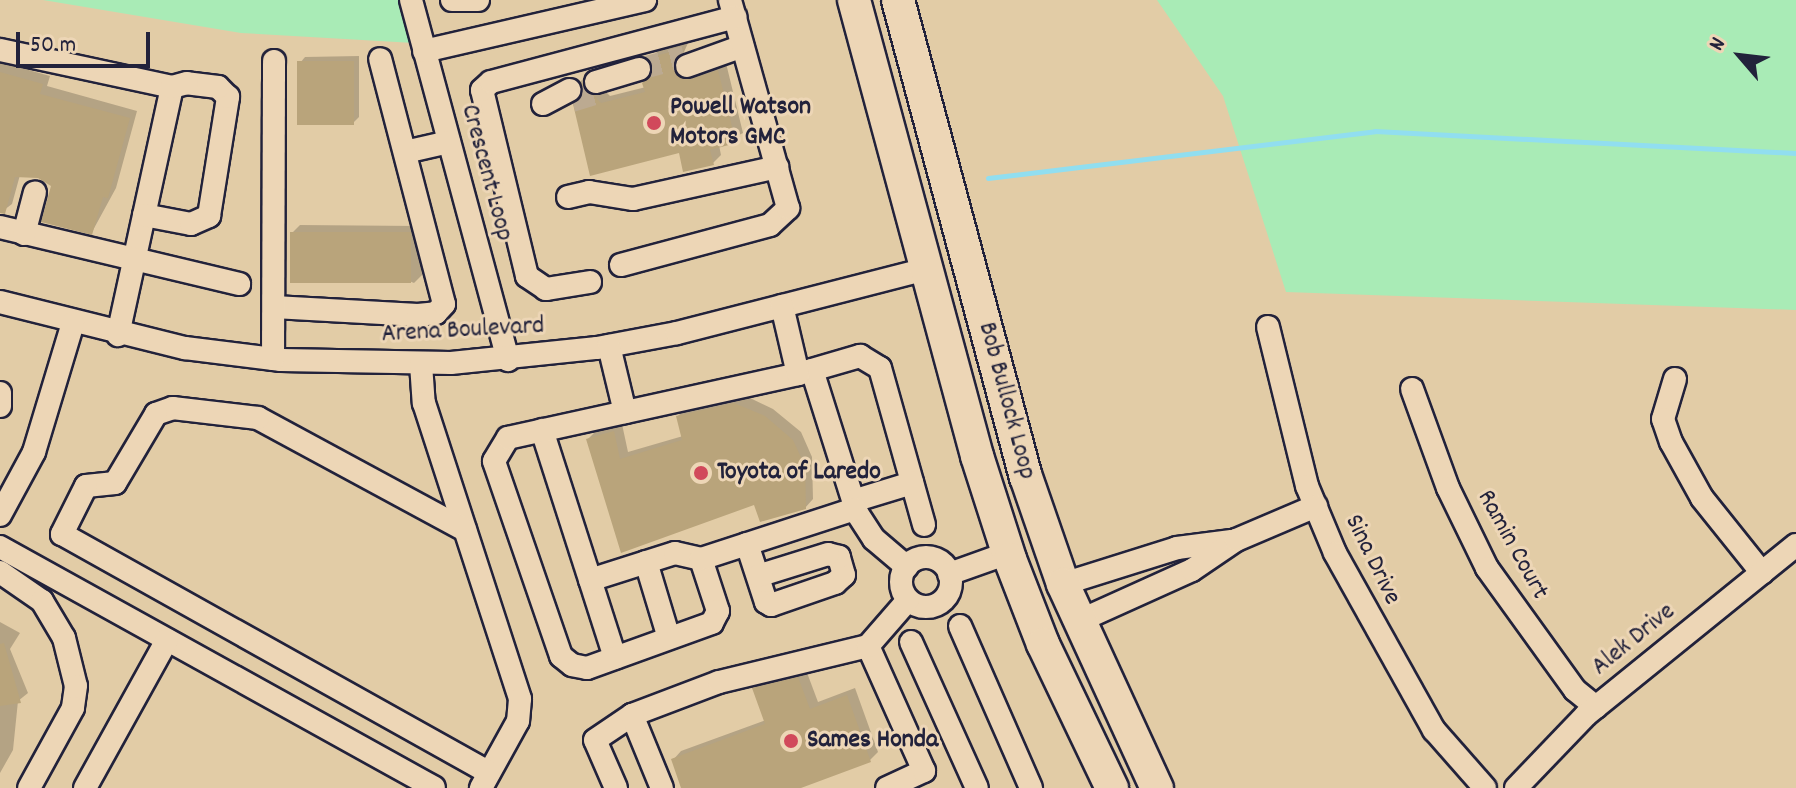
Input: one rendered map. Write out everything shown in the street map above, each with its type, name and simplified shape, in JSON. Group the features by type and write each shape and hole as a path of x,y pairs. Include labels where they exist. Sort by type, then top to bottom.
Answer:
{"highway":[{"name":"Bob Bullock Loop","path":"854,0 1008,553 1043,644 1112,788"},
{"name":"Bob Bullock Loop","path":"898,0 1026,477 1063,584 1157,788"}],"street":[{"name":"Crescent Loop","path":"411,0 508,360"},
{"path":"452,0 478,0"},
{"path":"424,51 564,9 645,0"},
{"path":"590,282 546,289 527,276 482,90 491,82 733,8 788,208 781,219 621,265"},
{"path":"691,60 743,46"},
{"path":"0,50 172,87 187,83 218,87 228,97 209,216 191,224 144,215"},
{"path":"274,307 436,313 444,304 380,59"},
{"path":"273,359 274,61"},
{"path":"597,88 640,74"},
{"path":"118,335 172,87"},
{"path":"405,152 449,142"},
{"path":"568,197 589,192 633,199 777,167"},
{"path":"24,234 35,192"},
{"path":"0,227 239,284"},
{"name":"Arena Boulevard","path":"0,302 118,335 273,359 421,364 508,360 609,346 927,269"},
{"path":"782,306 854,505 874,539 907,567"},
{"path":"0,515 43,428 73,323"},
{"name":"Sina Drive","path":"1268,327 1277,380 1316,506 1372,625 1434,730 1485,788"},
{"path":"609,346 625,412"},
{"path":"701,559 717,617 587,668 561,656 494,461 508,438 805,372 860,356 880,368 924,525"},
{"path":"421,364 424,403 520,699 518,721 485,781 62,534 86,486 115,483 156,414 173,408 258,418 465,530"},
{"path":"1675,379 1663,419 1671,442 1702,498 1762,573"},
{"name":"Ramin Court","path":"1412,389 1448,488 1487,568 1575,690 1596,707"},
{"path":"0,393 0,406"},
{"path":"542,430 615,658"},
{"path":"590,580 675,553 701,559 912,483"},
{"path":"1079,621 1192,570 1236,540 1316,506"},
{"path":"1063,584 1177,548 1236,540"},
{"path":"747,544 758,576"},
{"name":"Alek Drive","path":"1516,788 1596,707 1796,545"},
{"path":"0,547 434,788"},
{"path":"949,574 1008,553"},
{"path":"933,558 949,574 950,589 941,602 926,607 908,600 901,587 907,567 917,559 933,558"},
{"path":"646,562 669,638"},
{"path":"0,572 42,601 64,638 76,686 73,708 29,788"},
{"path":"616,788 595,740 632,715 719,682 868,646 908,600"},
{"path":"960,626 1031,788"},
{"path":"211,664 228,630"},
{"path":"85,788 167,640"},
{"path":"911,642 977,788"},
{"path":"868,646 928,780 887,788"},
{"path":"632,715 662,788"}],"green space":[{"path":"43,0 401,0 414,43 241,33"},
{"path":"1157,0 1796,0 1796,310 1286,292 1223,96"}],"building":[{"name":"Powell Watson Motors GMC","path":"682,49 673,64 679,77 691,79 718,70 736,143 710,150 714,165 683,172 679,153 590,176 573,104 583,91 579,80 601,103 645,92 642,83 653,71 648,58"},
{"path":"297,61 354,61 354,125 297,125"},
{"path":"0,72 43,84 40,94 130,118 108,198 103,197 92,235 41,222 51,186 38,178 15,177 5,214 0,213"},
{"path":"290,232 411,232 411,283 290,283"},
{"name":"Toyota of Laredo","path":"734,403 765,416 793,440 805,466 806,509 760,522 754,505 621,553 586,439 614,431 620,459 682,440 676,416"},
{"path":"4,643 21,703 0,706 0,644"},
{"name":"Sames Honda","path":"798,677 810,709 847,695 871,762 801,788 681,788 671,759 765,724 752,688"}],"waterway":[{"path":"988,178 1375,131 1796,153"}],"tunnel":[{"path":"639,69 684,57"},
{"path":"572,101 599,93"}],"place":[{"name":"Powell Watson Motors GMC","path":"654,123"},
{"name":"Toyota of Laredo","path":"701,473"},
{"name":"Sames Honda","path":"791,741"}]}
